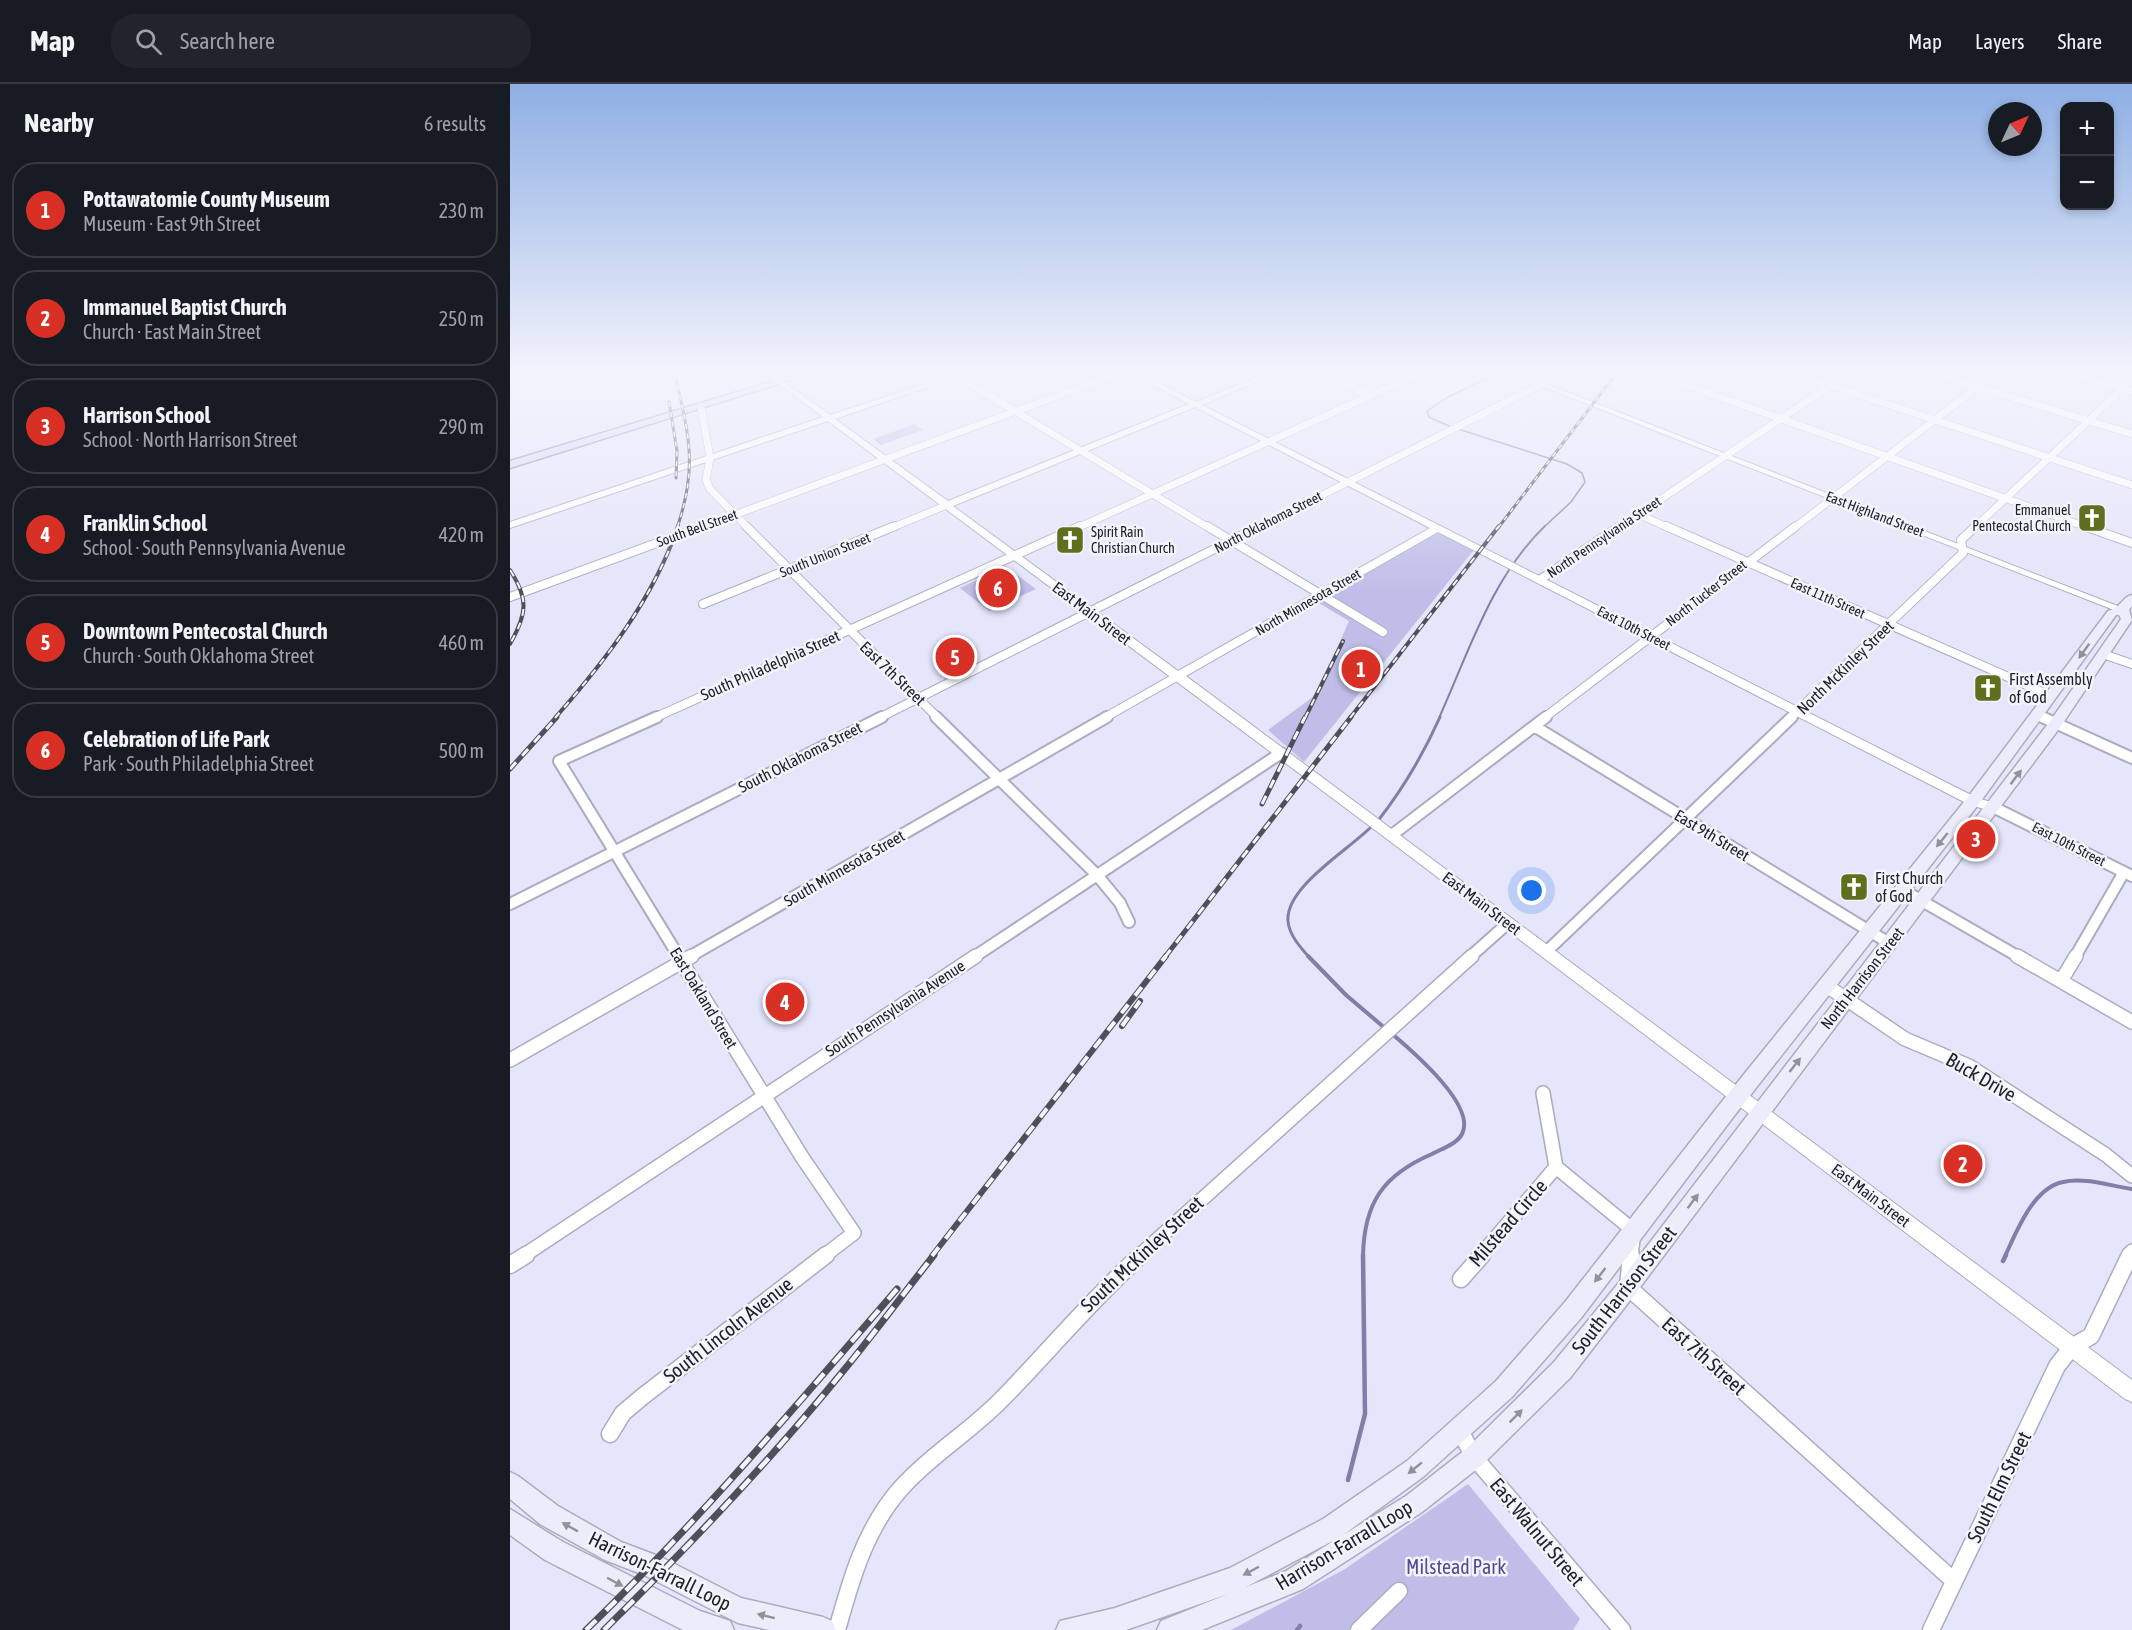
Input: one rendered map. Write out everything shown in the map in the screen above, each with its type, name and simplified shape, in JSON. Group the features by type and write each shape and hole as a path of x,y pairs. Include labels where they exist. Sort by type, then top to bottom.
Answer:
{"main road":[{"path":"510,465 568,447"},
{"name":"North Harrison Street","path":"1739,1096 1973,801 2112,613 2129,607 2127,619 2056,723 1760,1112"},
{"name":"South Harrison Street","path":"1459,1429 1504,1389 1573,1310 1739,1096"},
{"name":"South Harrison Street","path":"1474,1457 1562,1370 1628,1287 1760,1112"},
{"name":"Harrison-Farrall Loop","path":"1069,1630 1115,1621 1235,1579 1332,1528 1415,1468 1459,1429"},
{"name":"Harrison-Farrall Loop","path":"1170,1630 1294,1580 1414,1504 1474,1457"},
{"name":"Harrison-Farrall Loop","path":"510,1484 549,1515 614,1551 652,1566 738,1610 823,1630"},
{"name":"Harrison-Farrall Loop","path":"510,1521 554,1551 696,1623 721,1630"}],"street":[{"name":"East 7th Street","path":"708,447 710,458 706,480 710,489 848,630 1001,778 1097,875 1128,914 1129,922"},
{"path":"510,525 742,447"},
{"name":"East Main Street","path":"869,447 1390,833 2132,1392"},
{"name":"South Bell Street","path":"510,597 917,447"},
{"path":"1076,447 1383,632"},
{"path":"947,505 1091,447"},
{"name":"South Philadelphia Street","path":"559,761 1256,447"},
{"name":"East 10th Street","path":"1282,447 1973,801 1993,807 2128,874"},
{"name":"North Oklahoma Street","path":"1091,612 1417,447"},
{"name":"East Highland Street","path":"1706,447 1963,548 2129,607"},
{"name":"North Pennsylvania Street","path":"1541,579 1738,447"},
{"path":"1862,447 2132,543"},
{"name":"North Tucker Street","path":"1390,833 1899,447"},
{"path":"2019,447 2132,485"},
{"name":"North McKinley Street","path":"1547,951 1963,554 1961,540 2060,447"},
{"name":"South Union Street","path":"702,604 947,505"},
{"name":"East 11th Street","path":"1638,514 2051,696"},
{"name":"North Minnesota Street","path":"1178,676 1439,527"},
{"name":"South Oklahoma Street","path":"510,904 1091,612"},
{"path":"2103,654 2132,664"},
{"name":"South Minnesota Street","path":"510,1060 1178,676"},
{"path":"2038,715 2132,758"},
{"name":"East 9th Street","path":"1534,726 1889,943"},
{"name":"South Pennsylvania Avenue","path":"510,1265 1281,753"},
{"name":"East Oakland Street","path":"559,761 801,1157 855,1233"},
{"path":"2061,981 2128,874"},
{"path":"1903,890 2132,1022"},
{"name":"South McKinley Street","path":"837,1630 861,1554 879,1516 903,1486 997,1404 1077,1314 1105,1287 1508,923"},
{"name":"Buck Drive","path":"1827,986 1904,1038 1924,1049 1954,1057 1969,1066 2106,1155 2132,1176"},
{"path":"1543,1093 1556,1167 1634,1231 1628,1287"},
{"name":"Milstead Circle","path":"1461,1279 1556,1167"},
{"name":"South Lincoln Avenue","path":"610,1434 623,1413 642,1397 855,1233"},
{"name":"South Elm Street","path":"1931,1630 2057,1366 2072,1347 2091,1336 2132,1251"},
{"name":"East 7th Street","path":"1628,1287 1954,1581"},
{"name":"East Walnut Street","path":"1459,1429 1474,1457 1622,1630"},
{"path":"1359,1630 1398,1591"}],"green space":[{"path":"1438,533 1473,551 1304,762 1268,730 1317,694 1349,621 1317,602"},
{"path":"1005,566 1036,589 989,611 960,588"},
{"name":"Milstead Park","path":"1468,1484 1580,1619 1573,1630 1231,1630 1345,1569"}],"waterway":[{"path":"1515,447 1567,464 1582,473 1585,482 1571,502 1544,527"},
{"path":"1439,718 1471,642 1496,592 1526,546 1544,527"},
{"path":"1377,822 1412,771 1440,717"},
{"path":"1309,957 1291,931 1288,921 1290,908 1307,882 1372,826"},
{"path":"1308,956 1346,995 1386,1029"},
{"path":"1363,1256 1367,1221 1380,1193 1401,1171 1456,1141 1462,1134 1464,1122 1460,1108 1439,1079 1426,1064 1391,1033"},
{"path":"2005,1256 2027,1212 2035,1201 2052,1186 2063,1182 2080,1181 2132,1189"},
{"path":"2003,1261 2006,1255"},
{"path":"1348,1480 1365,1414 1363,1256"},
{"path":"1297,1630 1300,1626"}],"railway":[{"path":"676,447 676,478"},
{"path":"677,528 688,487 689,447"},
{"path":"1498,528 1560,447"},
{"path":"555,718 626,628 656,578 678,526"},
{"path":"1350,718 1499,526"},
{"path":"510,570 520,590 524,607 520,624 510,644"},
{"path":"1305,718 1343,641"},
{"path":"510,769 557,717"},
{"path":"1262,804 1305,717"},
{"path":"1165,957 1351,717"},
{"path":"932,1256 1166,956"},
{"path":"1122,1026 1140,1001"},
{"path":"604,1630 758,1470 856,1356 934,1255"},
{"path":"586,1630 707,1506 897,1289"}],"place":[{"name":"Emmanuel Pentecostal Church","path":"2092,518"},
{"name":"Spirit Rain Christian Church","path":"1070,540"},
{"name":"Celebration of Life Park","path":"998,588"},
{"name":"Downtown Pentecostal Church","path":"955,657"},
{"name":"Pottawatomie County Museum","path":"1361,669"},
{"name":"First Assembly of God","path":"1988,688"},
{"name":"Harrison School","path":"1976,839"},
{"name":"First Church of God","path":"1854,887"},
{"name":"Franklin School","path":"785,1002"},
{"name":"Immanuel Baptist Church","path":"1963,1164"}]}
